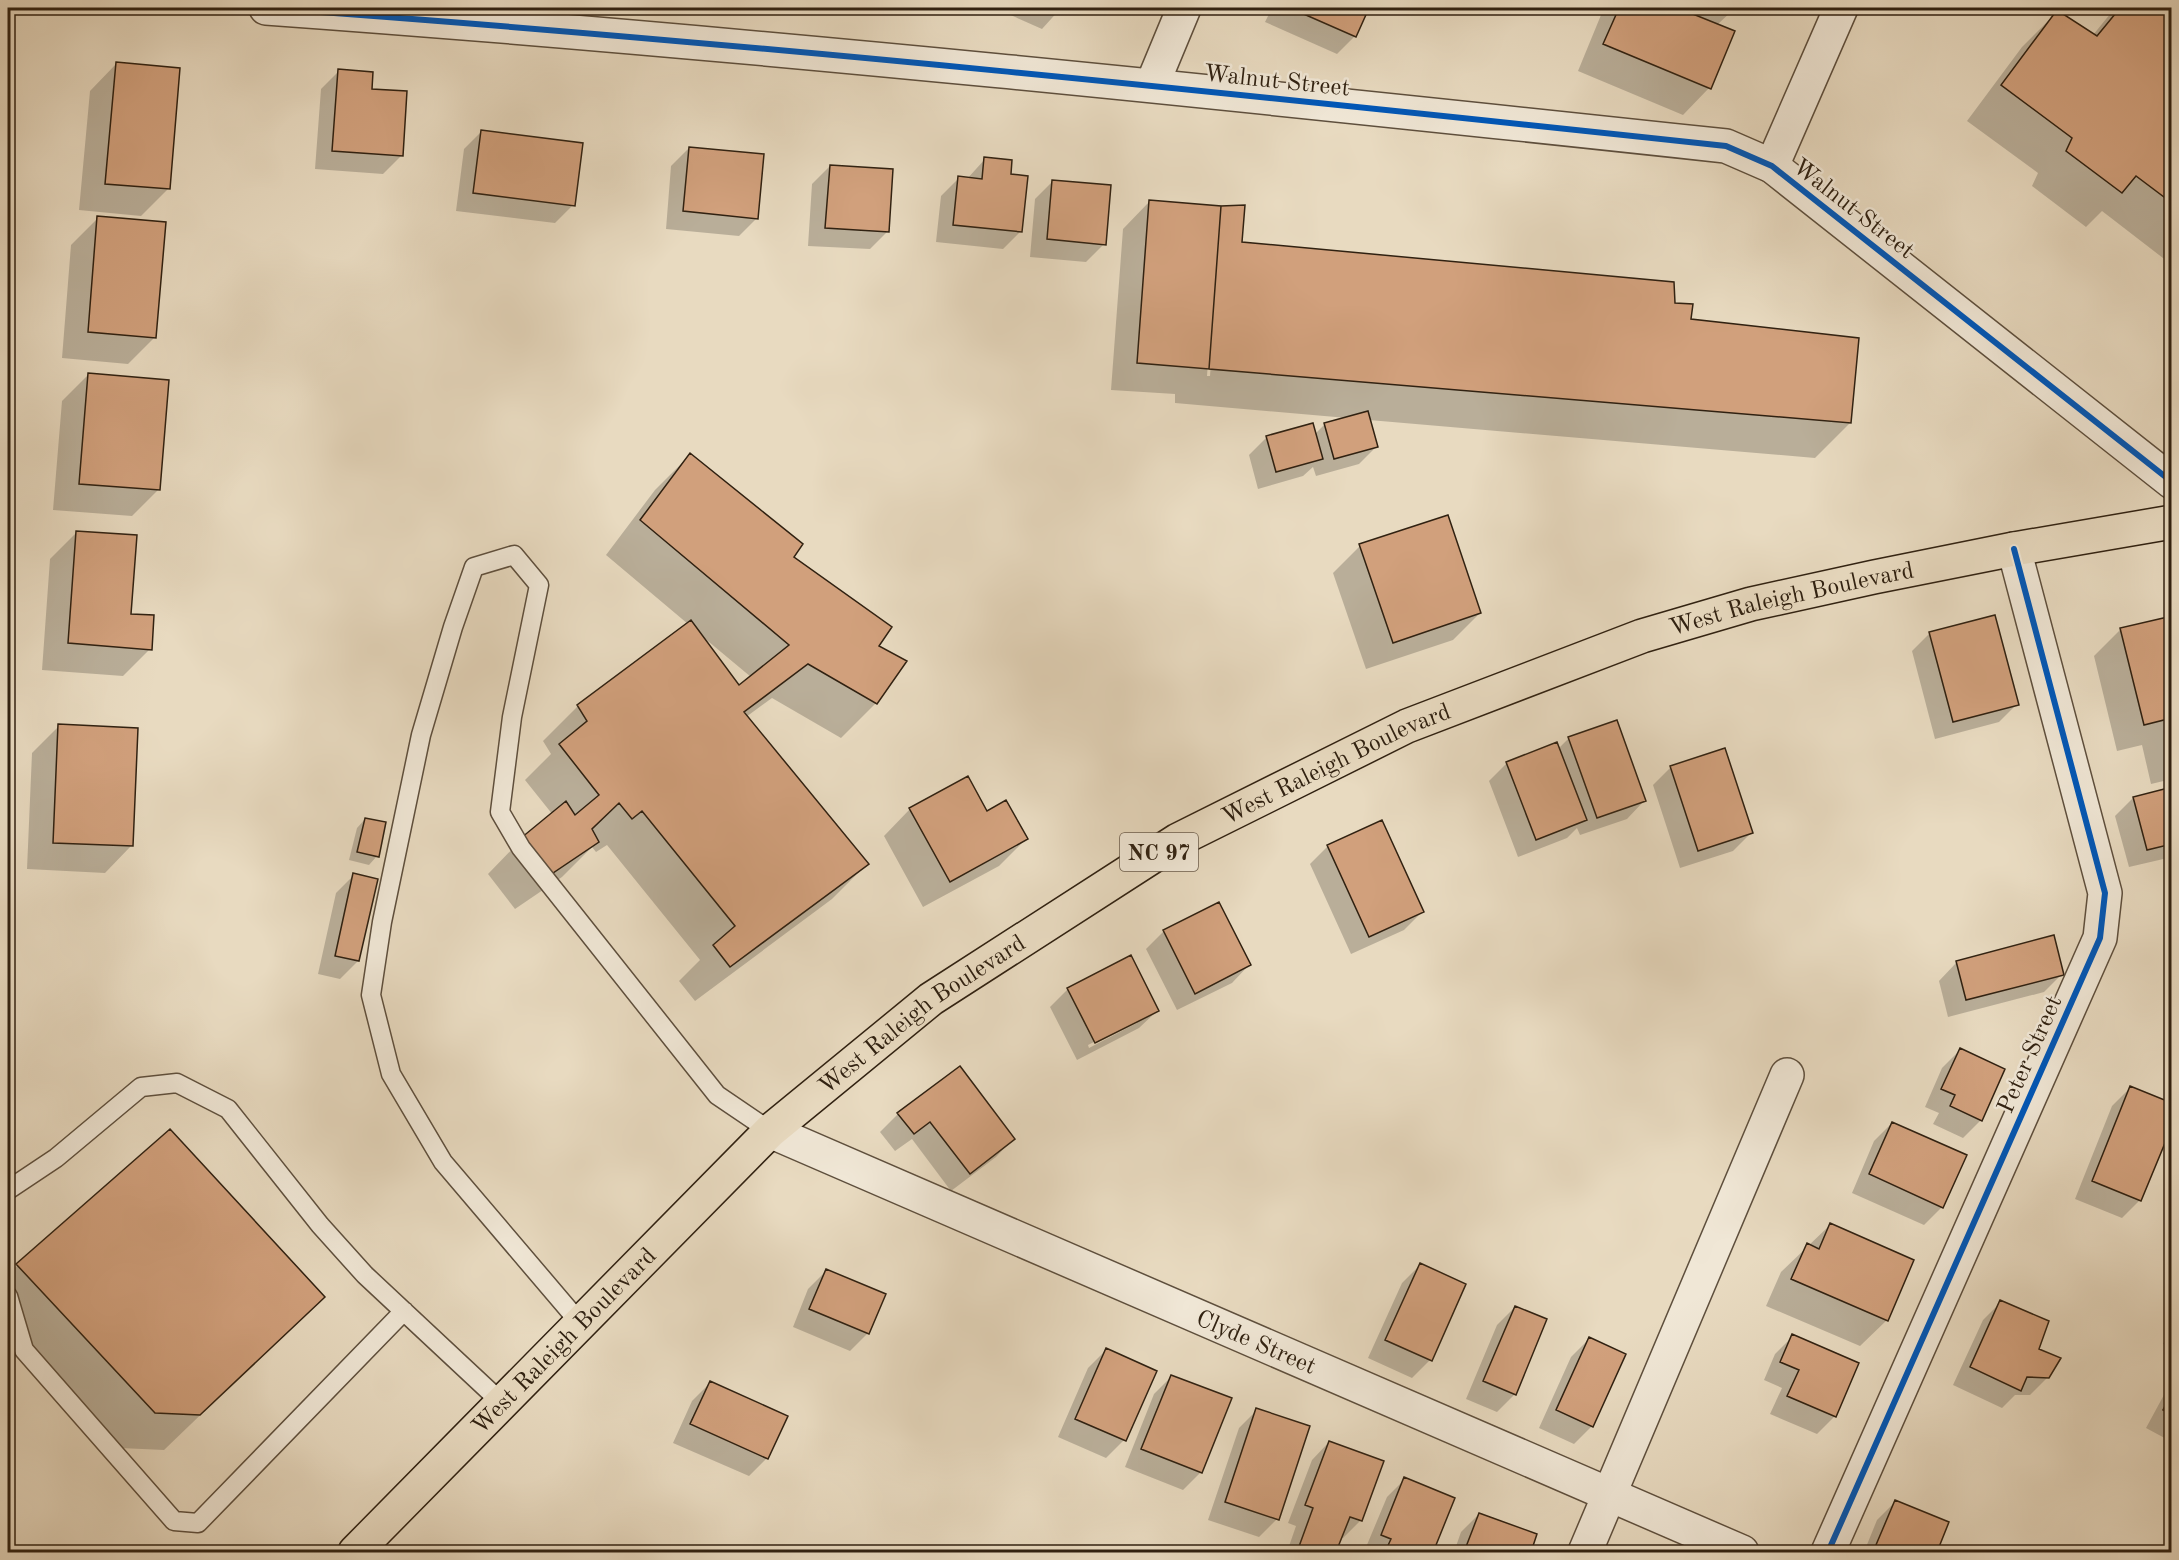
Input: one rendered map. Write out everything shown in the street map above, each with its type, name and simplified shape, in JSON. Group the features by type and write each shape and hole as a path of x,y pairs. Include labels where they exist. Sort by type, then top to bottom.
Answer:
{"main road":[{"name":"West Raleigh Boulevard","path":"355,1552 770,1131 931,999 1178,840 1407,726 1642,636 1751,604 2014,549 2172,522"}],"street":[{"name":"Walnut Street","path":"266,8 523,17 1726,146 1772,166 2172,482"},
{"path":"1152,85 1184,8"},
{"path":"1772,166 1840,8"},
{"name":"Peter Street","path":"1828,1552 2100,938 2105,892 2014,549"},
{"path":"1585,1552 1787,1075"},
{"name":"Clyde Street","path":"770,1131 1742,1552"}],"lane":[{"path":"580,1323 443,1162 391,1074 371,995 382,922 422,735 453,627 474,567 514,555 539,585 512,717 500,812 521,848 540,873 717,1095 770,1131"},
{"path":"8,1190 56,1158 141,1087 177,1083 228,1110 320,1225 365,1275 502,1403"},
{"path":"8,1296 24,1350 174,1521 198,1522 404,1311"}],"building":[{"path":"1290,8 1369,8 1356,37"},
{"path":"1619,8 1678,8 1735,31 1711,89 1603,44"},
{"path":"2120,8 2172,8 2172,203 2136,176 2122,193 2066,151 2072,138 2001,85 2057,10 2097,36"},
{"path":"116,62 180,68 170,189 105,184"},
{"path":"338,69 373,72 372,89 407,91 403,156 332,151"},
{"path":"481,130 583,143 575,206 473,193"},
{"path":"689,147 764,154 758,219 683,211"},
{"path":"984,157 1012,160 1011,174 1028,176 1022,232 953,225 958,176 982,179"},
{"path":"830,165 893,169 889,232 825,228"},
{"path":"1052,180 1111,185 1106,245 1047,239"},
{"path":"1149,200 1221,206 1209,369 1137,363"},
{"path":"1245,205 1242,242 1674,282 1675,303 1693,304 1691,319 1859,338 1851,423 1209,369 1221,206"},
{"path":"97,216 166,222 156,338 88,332"},
{"path":"88,373 169,380 160,490 79,484"},
{"path":"1368,411 1378,447 1334,459 1324,423"},
{"path":"1313,423 1323,459 1276,472 1266,436"},
{"path":"690,453 803,544 794,557 892,627 879,646 907,661 877,704 808,664 744,712 869,864 730,967 713,945 735,926 642,811 632,819 619,803 592,829 599,842 550,875 521,838 566,801 575,815 599,795 559,744 587,721 577,705 691,620 739,685 789,645 640,520"},
{"path":"1448,515 1481,613 1393,643 1359,544"},
{"path":"76,531 137,535 131,614 154,615 152,650 68,643"},
{"path":"1995,615 2019,705 1953,722 1929,632"},
{"path":"2172,616 2172,732 2168,719 2144,725 2120,628"},
{"path":"1617,720 1646,801 1597,818 1568,737"},
{"path":"58,724 138,728 133,846 53,843"},
{"path":"1557,742 1587,820 1536,840 1506,762"},
{"path":"1725,748 1753,833 1698,851 1670,766"},
{"path":"968,776 987,811 1006,800 1028,839 950,882 909,808"},
{"path":"2172,787 2172,844 2147,850 2133,797"},
{"path":"365,818 386,822 379,857 357,852"},
{"path":"1382,820 1424,912 1369,937 1327,845"},
{"path":"353,873 378,879 359,961 335,956"},
{"path":"1219,902 1251,965 1195,994 1163,930"},
{"path":"2054,935 2064,975 1966,1000 1956,961"},
{"path":"1131,955 1159,1011 1095,1043 1067,988"},
{"path":"1960,1048 2005,1069 1982,1121 1950,1106 1955,1095 1941,1089"},
{"path":"960,1066 1015,1139 970,1174 930,1122 914,1134 897,1113"},
{"path":"2130,1086 2172,1103 2172,1126 2141,1201 2092,1181"},
{"path":"1892,1122 1967,1155 1943,1208 1869,1174"},
{"path":"170,1129 325,1297 200,1415 155,1413 16,1264"},
{"path":"1830,1223 1914,1260 1888,1321 1791,1279 1807,1243 1819,1249"},
{"path":"1420,1263 1466,1284 1432,1361 1385,1340"},
{"path":"826,1269 886,1294 869,1334 809,1309"},
{"path":"2000,1300 2049,1321 2039,1349 2061,1358 2049,1378 2027,1377 2021,1391 1970,1367"},
{"path":"1515,1306 1547,1319 1516,1395 1483,1381"},
{"path":"1792,1334 1859,1363 1836,1417 1787,1396 1799,1370 1780,1362"},
{"path":"1589,1337 1626,1354 1593,1427 1556,1410"},
{"path":"1106,1348 1157,1371 1126,1441 1075,1419"},
{"path":"1171,1375 1232,1398 1202,1473 1141,1449"},
{"path":"710,1381 788,1416 768,1459 690,1424"},
{"path":"2172,1392 2172,1415 2163,1410"},
{"path":"1256,1408 1310,1426 1279,1520 1225,1502"},
{"path":"1329,1441 1384,1461 1362,1521 1350,1517 1336,1552 1297,1552 1313,1508 1305,1505"},
{"path":"1404,1477 1455,1498 1434,1550 1429,1548 1428,1552 1385,1552 1391,1539 1381,1535"},
{"path":"1895,1500 1949,1522 1937,1552 1873,1552"},
{"path":"1479,1513 1537,1534 1531,1552 1464,1552"}],"cycle path":[{"path":"266,8 814,53 1726,146 1772,166 2172,482"},
{"path":"1828,1552 2100,938 2105,893 2014,549"}]}
